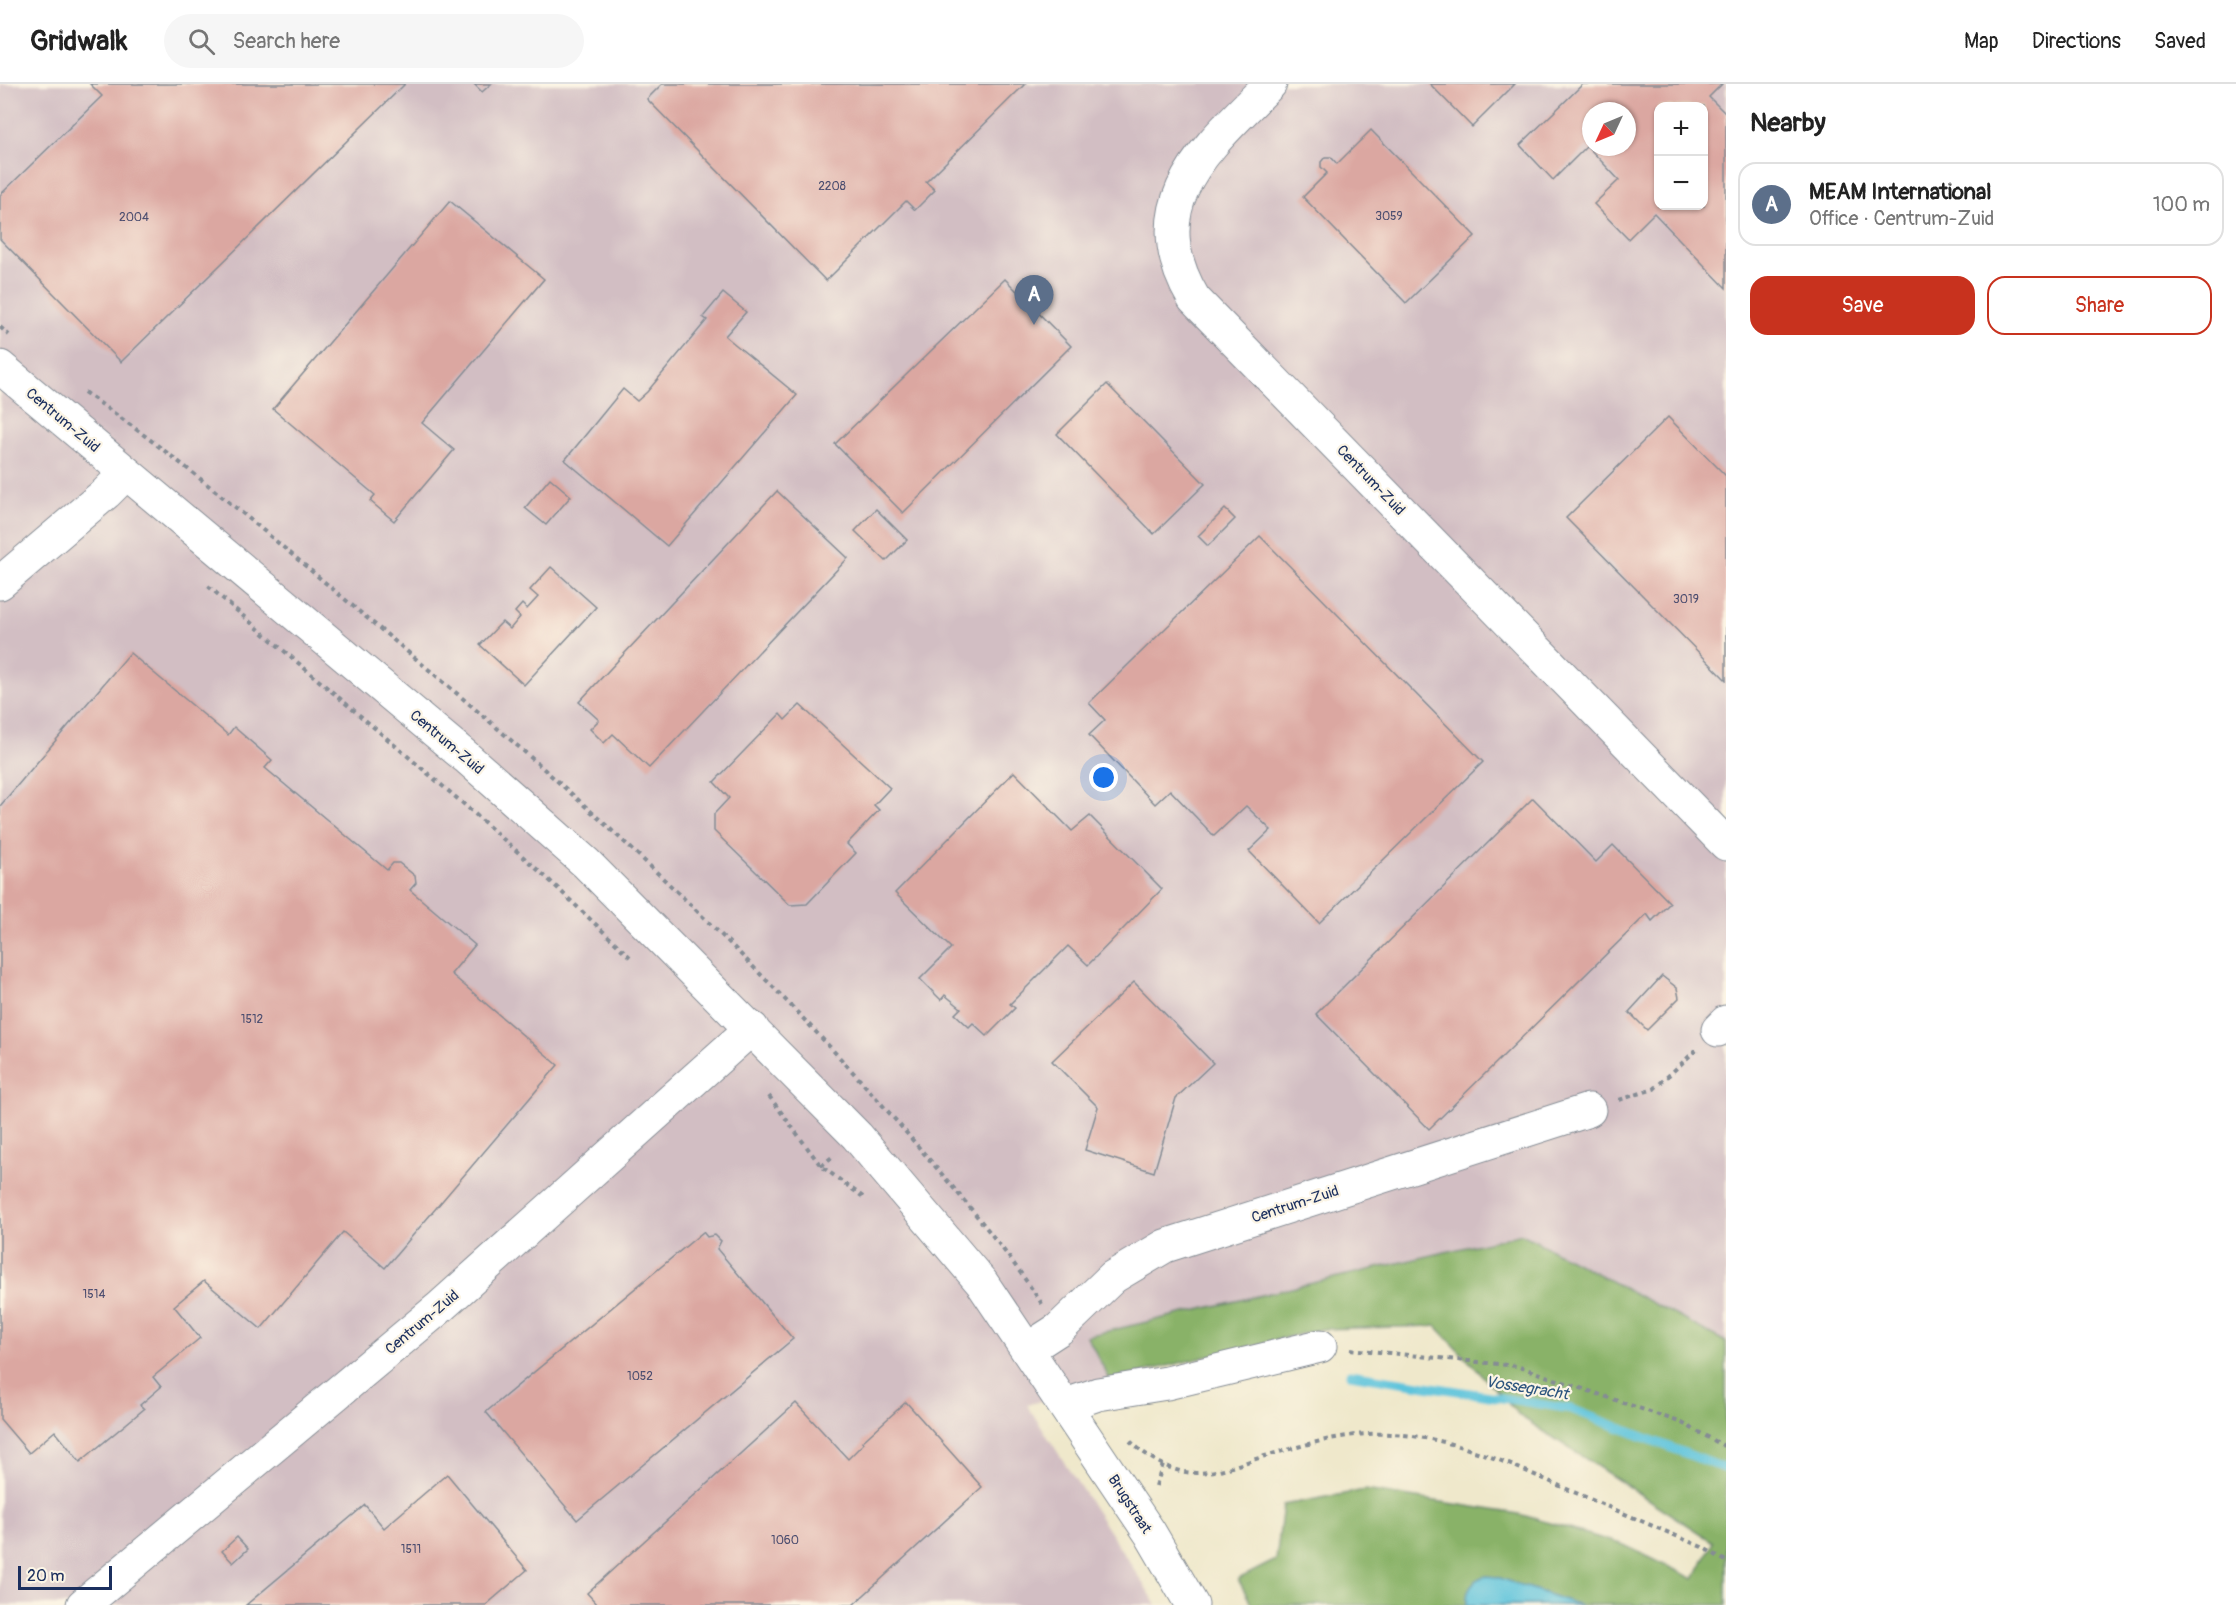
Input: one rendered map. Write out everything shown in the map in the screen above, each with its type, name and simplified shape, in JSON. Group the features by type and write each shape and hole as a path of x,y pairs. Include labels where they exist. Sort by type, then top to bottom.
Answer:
{"street":[{"name":"Centrum-Zuid","path":"1270,84 1204,150 1174,208 1173,243 1179,273 1194,299 1726,844"},
{"name":"Centrum-Zuid","path":"0,367 466,757 586,863 857,1136 982,1283 1066,1405"},
{"path":"0,583 106,494 126,473"},
{"name":"Centrum-Zuid","path":"83,1605 438,1309 752,1028"},
{"name":"Centrum-Zuid","path":"1028,1349 1059,1329 1113,1277 1165,1246 1589,1110"},
{"path":"1066,1405 1098,1394 1167,1383 1320,1346"},
{"name":"Brugstraat","path":"1066,1405 1150,1533 1192,1605"}],"path":[{"path":"207,585 223,602 549,879 632,960"},
{"path":"1589,1110 1653,1089 1722,1026"},
{"path":"764,1090 821,1166"},
{"path":"1320,1346 1517,1366 1682,1423 1726,1447"},
{"path":"1127,1438 1144,1454 1181,1472 1223,1469 1329,1438 1367,1434 1404,1434 1438,1440 1502,1460 1701,1547 1726,1561"}],"shaded area":[{"path":"0,84 1726,84 1726,1342 1522,1234 1087,1336 1110,1380 1027,1405 1157,1605 0,1605"}],"green space":[{"path":"1522,1234 1726,1342 1726,1605 1252,1605 1238,1579 1276,1560 1283,1505 1365,1490 1519,1514 1624,1545 1694,1579 1713,1542 1520,1416 1436,1326 1322,1329 1110,1380 1087,1336"}],"water":[{"path":"1486,1576 1497,1577 1580,1605 1467,1605 1470,1586"}],"building":[{"path":"90,84 405,84 121,362 0,239 0,195 102,96"},
{"path":"474,84 491,84 482,92"},
{"path":"662,84 1025,84 926,182 935,190 915,210 906,201 826,281 647,99"},
{"path":"1430,84 1515,84 1472,127"},
{"path":"1583,84 1722,84 1709,97 1726,114 1726,288 1654,213 1628,239 1594,204 1619,180 1596,156 1636,156 1636,102 1582,102 1582,151 1553,180 1520,145"},
{"path":"1371,130 1475,236 1406,303 1303,197 1327,173 1321,167 1321,162 1325,157 1331,157 1337,164"},
{"path":"450,201 544,279 422,423 454,450 394,521 370,501 375,495 273,409"},
{"path":"1005,279 1071,346 903,513 835,444"},
{"path":"723,293 746,312 725,336 797,395 667,546 565,460 623,389 637,401 647,392 707,320 703,317"},
{"path":"1107,384 1205,484 1154,534 1057,434"},
{"path":"1668,417 1726,476 1726,680 1566,518"},
{"path":"550,478 571,496 546,525 525,508"},
{"path":"777,491 848,558 649,768 613,734 604,743 590,729 599,720 579,702"},
{"path":"876,509 907,540 886,561 855,531"},
{"path":"1225,509 1235,519 1208,546 1198,536"},
{"path":"1260,536 1483,762 1319,923 1249,851 1271,830 1246,806 1214,836 1170,790 1155,804 1089,735 1105,720 1089,703"},
{"path":"551,567 596,607 524,685 480,645 502,622 510,629 520,617 515,612 522,604 527,609 538,597 530,590"},
{"path":"130,653 228,735 234,727 272,760 265,768 387,870 393,863 399,863 415,876 416,883 410,890 475,945 451,974 558,1065 385,1268 343,1232 261,1329 204,1281 174,1306 200,1338 153,1377 161,1387 140,1405 144,1409 80,1462 55,1431 29,1453 0,1419 0,806"},
{"path":"800,705 890,788 874,805 879,810 847,844 856,853 807,904 790,905 714,831 714,814 729,798 714,782 780,714 785,720"},
{"path":"1014,772 1072,831 1090,816 1162,889 1088,965 1068,946 1010,1004 1015,1008 987,1036 973,1023 969,1027 955,1014 961,1008 945,995 941,1000 920,979 951,948 895,893"},
{"path":"1533,798 1596,862 1613,845 1670,903 1652,921 1647,914 1429,1129 1316,1014"},
{"path":"1662,976 1677,988 1679,998 1647,1030 1629,1012"},
{"path":"1134,982 1213,1063 1176,1098 1154,1172 1085,1150 1098,1107 1052,1061"},
{"path":"703,1232 707,1237 715,1235 721,1241 717,1249 793,1339 577,1520 486,1412"},
{"path":"906,1402 982,1487 853,1605 598,1605 587,1593 796,1403 848,1459 864,1443 862,1442"},
{"path":"447,1474 527,1570 486,1605 246,1605 365,1505 384,1528"},
{"path":"237,1537 248,1549 233,1563 222,1551"}],"waterway":[{"name":"Vossegracht","path":"1350,1374 1571,1409 1726,1469"}],"place":[{"name":"MEAM International","path":"1034,325"}]}
